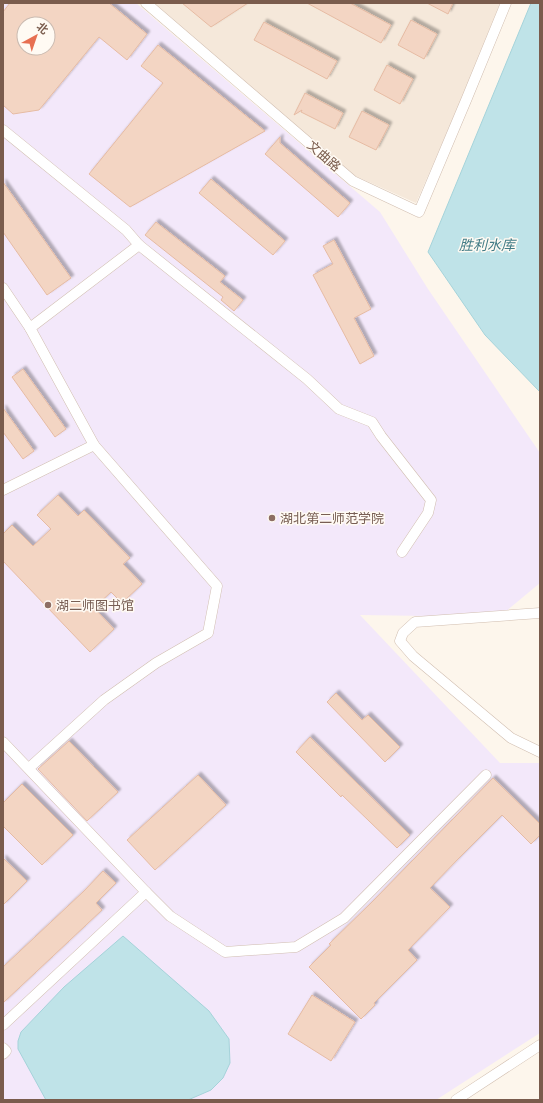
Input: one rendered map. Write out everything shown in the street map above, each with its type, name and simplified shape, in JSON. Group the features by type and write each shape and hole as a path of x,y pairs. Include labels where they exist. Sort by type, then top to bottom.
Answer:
{"street":[{"name":"文曲路","path":"146,3 353,181 419,212 506,3"},
{"path":"3,130 126,230 139,245 307,379 339,409 372,422 381,436 431,500 428,513 402,552"},
{"path":"30,328 139,245"},
{"path":"3,288 30,328 94,445 217,586 208,632 156,663 104,700 28,768"},
{"path":"3,490 94,445"},
{"path":"540,613 415,622 403,633 400,640 413,656 511,738 540,752"},
{"path":"3,742 170,916 225,952 296,947 344,918 486,775"},
{"path":"3,1025 146,892"},
{"path":"456,1100 540,1045"},
{"path":"3,1048 6,1051 3,1054"}],"shaded area":[{"name":"湖北第二师范学院","path":"3,3 136,3 380,212 428,289 540,453 540,583 499,617 360,615 500,763 540,763 540,1033 436,1100 3,1100"},
{"path":"152,3 503,3 416,203 351,174"}],"water":[{"name":"胜利水库","path":"531,3 540,3 540,392 485,335 428,252"},
{"path":"123,936 209,1011 229,1039 230,1063 223,1078 211,1090 188,1100 46,1100 18,1049 18,1041 21,1032 64,987"}],"building":[{"path":"10,3 109,3 147,34 127,60 99,37 39,110 13,114 3,105 3,12"},
{"path":"182,3 248,3 211,27"},
{"path":"307,3 350,3 391,25 381,43"},
{"path":"427,3 453,3 448,14"},
{"path":"411,20 437,34 424,59 398,45"},
{"path":"264,22 337,61 327,79 254,40"},
{"path":"158,45 265,131 130,207 89,174 163,83 141,66"},
{"path":"387,65 413,79 400,104 374,90"},
{"path":"305,93 343,113 335,129 301,112 302,110 294,115"},
{"path":"362,111 389,125 376,150 349,137"},
{"path":"280,137 280,143 350,203 338,217 265,154"},
{"path":"211,179 285,241 273,255 199,193"},
{"path":"3,182 71,278 47,295 3,232"},
{"path":"156,222 225,276 220,282 243,300 234,311 221,300 223,297 145,235"},
{"path":"334,240 371,309 354,318 374,356 360,364 313,275 333,264 323,246"},
{"path":"23,369 66,429 55,437 12,377"},
{"path":"3,408 34,451 23,459 3,432"},
{"path":"58,495 78,516 84,510 130,558 123,564 142,584 122,603 111,592 94,608 114,629 90,652 3,561 3,534 12,525 33,546 51,529 37,515"},
{"path":"336,693 362,720 368,715 400,747 385,762 327,702"},
{"path":"310,737 410,835 397,848 342,795 341,797 296,752"},
{"path":"69,741 118,792 87,821 38,769"},
{"path":"198,775 226,805 155,870 127,840"},
{"path":"493,778 540,824 540,835 531,844 502,815 459,858 430,888 450,907 408,950 417,960 374,1003 375,1005 361,1019 309,967 331,945 329,944"},
{"path":"22,784 73,835 42,865 3,826 3,803"},
{"path":"3,858 27,881 3,905"},
{"path":"103,871 116,883 96,903 102,910 3,1003 3,967 84,891"},
{"path":"312,995 355,1022 331,1061 288,1034"}],"place":[{"name":"湖北第二师范学院","path":"272,518"},
{"name":"湖二师图书馆","path":"48,605"}]}
